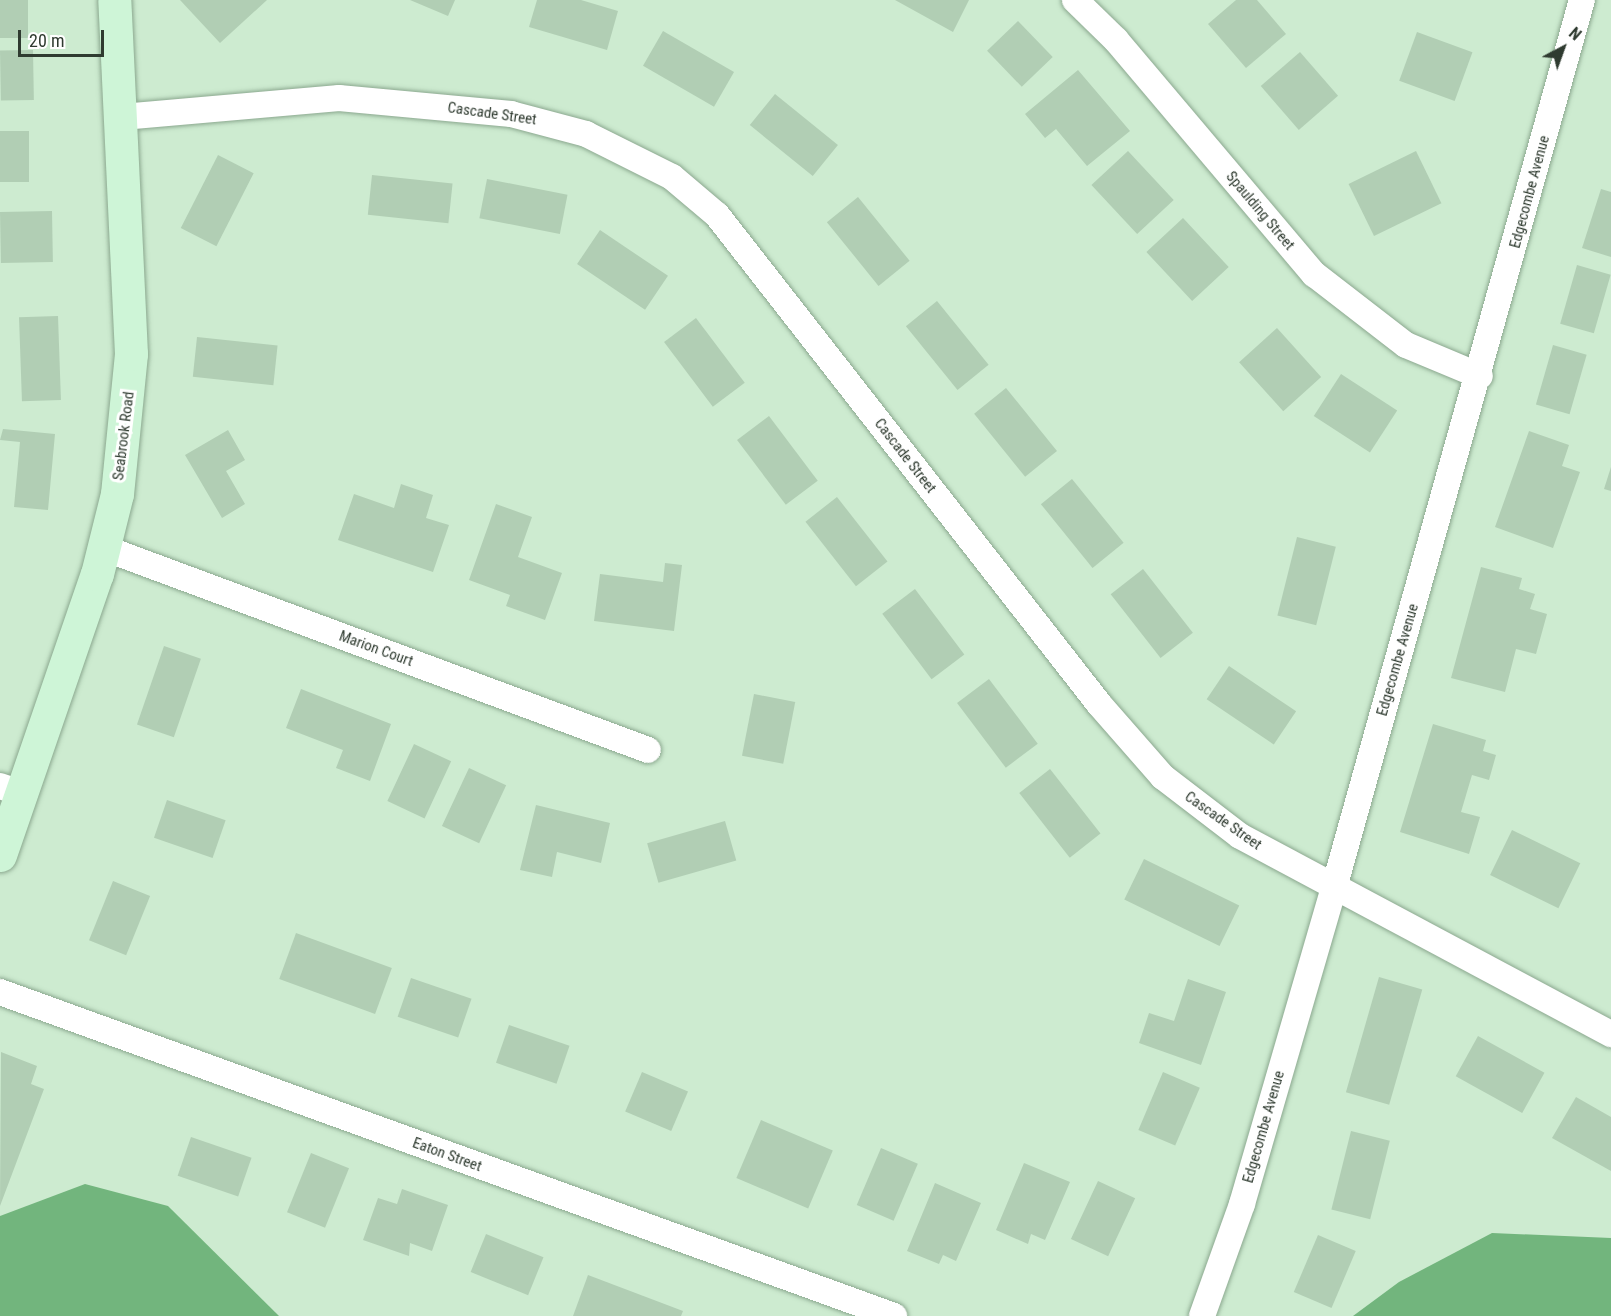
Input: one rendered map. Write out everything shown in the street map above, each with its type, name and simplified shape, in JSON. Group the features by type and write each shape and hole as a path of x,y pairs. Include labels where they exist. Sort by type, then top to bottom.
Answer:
{"street":[{"name":"Seabrook Road","path":"0,855 10,789 104,548 117,494 130,366 122,117 114,0"},
{"name":"Spaulding Street","path":"1075,0 1116,40 1314,274 1406,345 1480,376"},
{"name":"Edgecombe Avenue","path":"1202,1316 1242,1204 1334,888 1480,376 1582,0"},
{"name":"Cascade Street","path":"122,117 339,98 511,114 586,134 672,177 717,215 1136,749 1208,814 1334,888 1611,1034"},
{"name":"Marion Court","path":"104,548 648,750"},
{"name":"Eaton Street","path":"0,992 894,1316"}],"green space":[{"path":"85,1184 168,1206 279,1316 0,1316 0,1216"},
{"path":"1492,1233 1611,1238 1611,1316 1353,1316 1399,1282"}],"building":[{"path":"0,0 28,0 28,38 0,38"},
{"path":"180,0 267,0 220,43"},
{"path":"410,0 455,0 448,16"},
{"path":"537,0 581,0 618,11 607,50 529,27"},
{"path":"895,0 969,0 953,32"},
{"path":"1236,0 1257,0 1286,34 1246,68 1208,24"},
{"path":"1018,21 1053,57 1022,87 987,51"},
{"path":"663,31 734,72 714,107 643,66"},
{"path":"1417,32 1472,52 1455,101 1399,81"},
{"path":"33,50 34,100 1,101 0,51"},
{"path":"1300,52 1338,96 1299,130 1261,86"},
{"path":"1078,70 1130,131 1087,166 1056,129 1045,138 1025,114"},
{"path":"775,94 838,145 813,176 750,125"},
{"path":"0,131 29,131 29,182 0,182"},
{"path":"1128,151 1174,200 1137,234 1091,185"},
{"path":"1416,151 1441,203 1374,236 1349,184"},
{"path":"218,155 254,173 216,246 181,228"},
{"path":"372,175 453,183 448,223 368,215"},
{"path":"487,179 567,195 560,234 479,218"},
{"path":"1601,189 1611,192 1611,257 1582,248"},
{"path":"858,197 910,261 879,286 827,222"},
{"path":"52,211 53,262 1,263 0,212"},
{"path":"1183,218 1229,267 1192,301 1146,252"},
{"path":"600,230 668,276 645,310 577,264"},
{"path":"1577,265 1611,275 1594,333 1560,324"},
{"path":"937,301 989,365 958,390 906,326"},
{"path":"58,316 61,400 22,401 19,317"},
{"path":"696,318 745,383 713,407 664,342"},
{"path":"1277,328 1321,377 1283,411 1239,362"},
{"path":"197,337 278,345 273,385 193,377"},
{"path":"1553,345 1587,355 1570,414 1536,405"},
{"path":"1341,374 1397,410 1370,452 1314,416"},
{"path":"1006,388 1057,451 1025,477 974,414"},
{"path":"769,416 818,481 786,505 737,440"},
{"path":"3,429 55,434 48,510 14,507 20,442 0,440"},
{"path":"228,430 245,460 226,471 245,504 222,518 185,455"},
{"path":"1529,431 1569,445 1562,466 1580,472 1553,548 1495,527"},
{"path":"1611,467 1611,491 1604,489"},
{"path":"1072,479 1124,543 1093,568 1041,504"},
{"path":"401,484 433,495 426,518 449,525 433,572 338,540 354,494 394,508"},
{"path":"837,497 887,562 856,586 805,522"},
{"path":"496,504 532,517 518,557 562,573 545,620 506,606 510,595 469,580"},
{"path":"1297,537 1336,547 1316,625 1277,616"},
{"path":"665,563 682,565 674,631 594,621 600,574 663,582"},
{"path":"1481,567 1522,578 1519,589 1535,594 1530,609 1547,614 1536,654 1516,649 1505,692 1451,678"},
{"path":"1143,569 1193,633 1161,658 1111,594"},
{"path":"915,589 964,654 932,679 882,614"},
{"path":"164,646 201,659 174,737 137,724"},
{"path":"1229,666 1296,711 1274,744 1207,699"},
{"path":"989,679 1038,744 1006,768 957,703"},
{"path":"301,689 391,724 370,781 336,768 343,750 286,728"},
{"path":"754,694 795,702 783,764 742,756"},
{"path":"1433,724 1486,740 1483,751 1496,755 1489,780 1472,775 1461,812 1480,817 1469,854 1400,832"},
{"path":"414,744 451,761 425,818 387,801"},
{"path":"469,768 506,785 479,843 442,826"},
{"path":"1050,769 1100,834 1070,858 1019,793"},
{"path":"167,800 226,820 213,858 154,838"},
{"path":"536,805 610,823 601,863 557,852 552,877 520,870"},
{"path":"725,821 736,860 658,883 647,843"},
{"path":"1512,830 1580,863 1558,908 1490,875"},
{"path":"1144,859 1239,905 1220,946 1124,899"},
{"path":"113,881 150,896 126,955 89,940"},
{"path":"296,933 392,968 375,1014 279,979"},
{"path":"1379,977 1422,989 1389,1105 1346,1092"},
{"path":"411,978 472,999 458,1038 398,1017"},
{"path":"1188,979 1226,992 1201,1065 1139,1043 1149,1013 1174,1021"},
{"path":"509,1025 570,1046 556,1084 496,1063"},
{"path":"1478,1036 1544,1073 1522,1113 1456,1076"},
{"path":"1,1052 37,1066 31,1084 44,1089 0,1206"},
{"path":"642,1072 688,1092 671,1131 625,1112"},
{"path":"1163,1072 1200,1088 1175,1146 1138,1130"},
{"path":"1576,1097 1611,1117 1611,1171 1552,1138"},
{"path":"761,1120 833,1150 808,1208 736,1178"},
{"path":"1351,1131 1390,1141 1370,1219 1331,1210"},
{"path":"191,1137 252,1158 238,1197 178,1176"},
{"path":"881,1148 918,1164 894,1221 857,1205"},
{"path":"311,1153 349,1168 325,1228 287,1212"},
{"path":"1024,1163 1070,1182 1045,1240 1031,1234 1028,1244 996,1230"},
{"path":"1098,1181 1135,1198 1108,1256 1071,1239"},
{"path":"935,1183 981,1203 956,1261 943,1255 939,1264 907,1251"},
{"path":"402,1189 448,1205 432,1251 410,1243 409,1256 363,1240 378,1198 397,1204"},
{"path":"486,1234 543,1257 528,1295 471,1272"},
{"path":"1318,1235 1356,1251 1332,1308 1294,1292"},
{"path":"588,1275 683,1311 681,1316 573,1316"}]}
